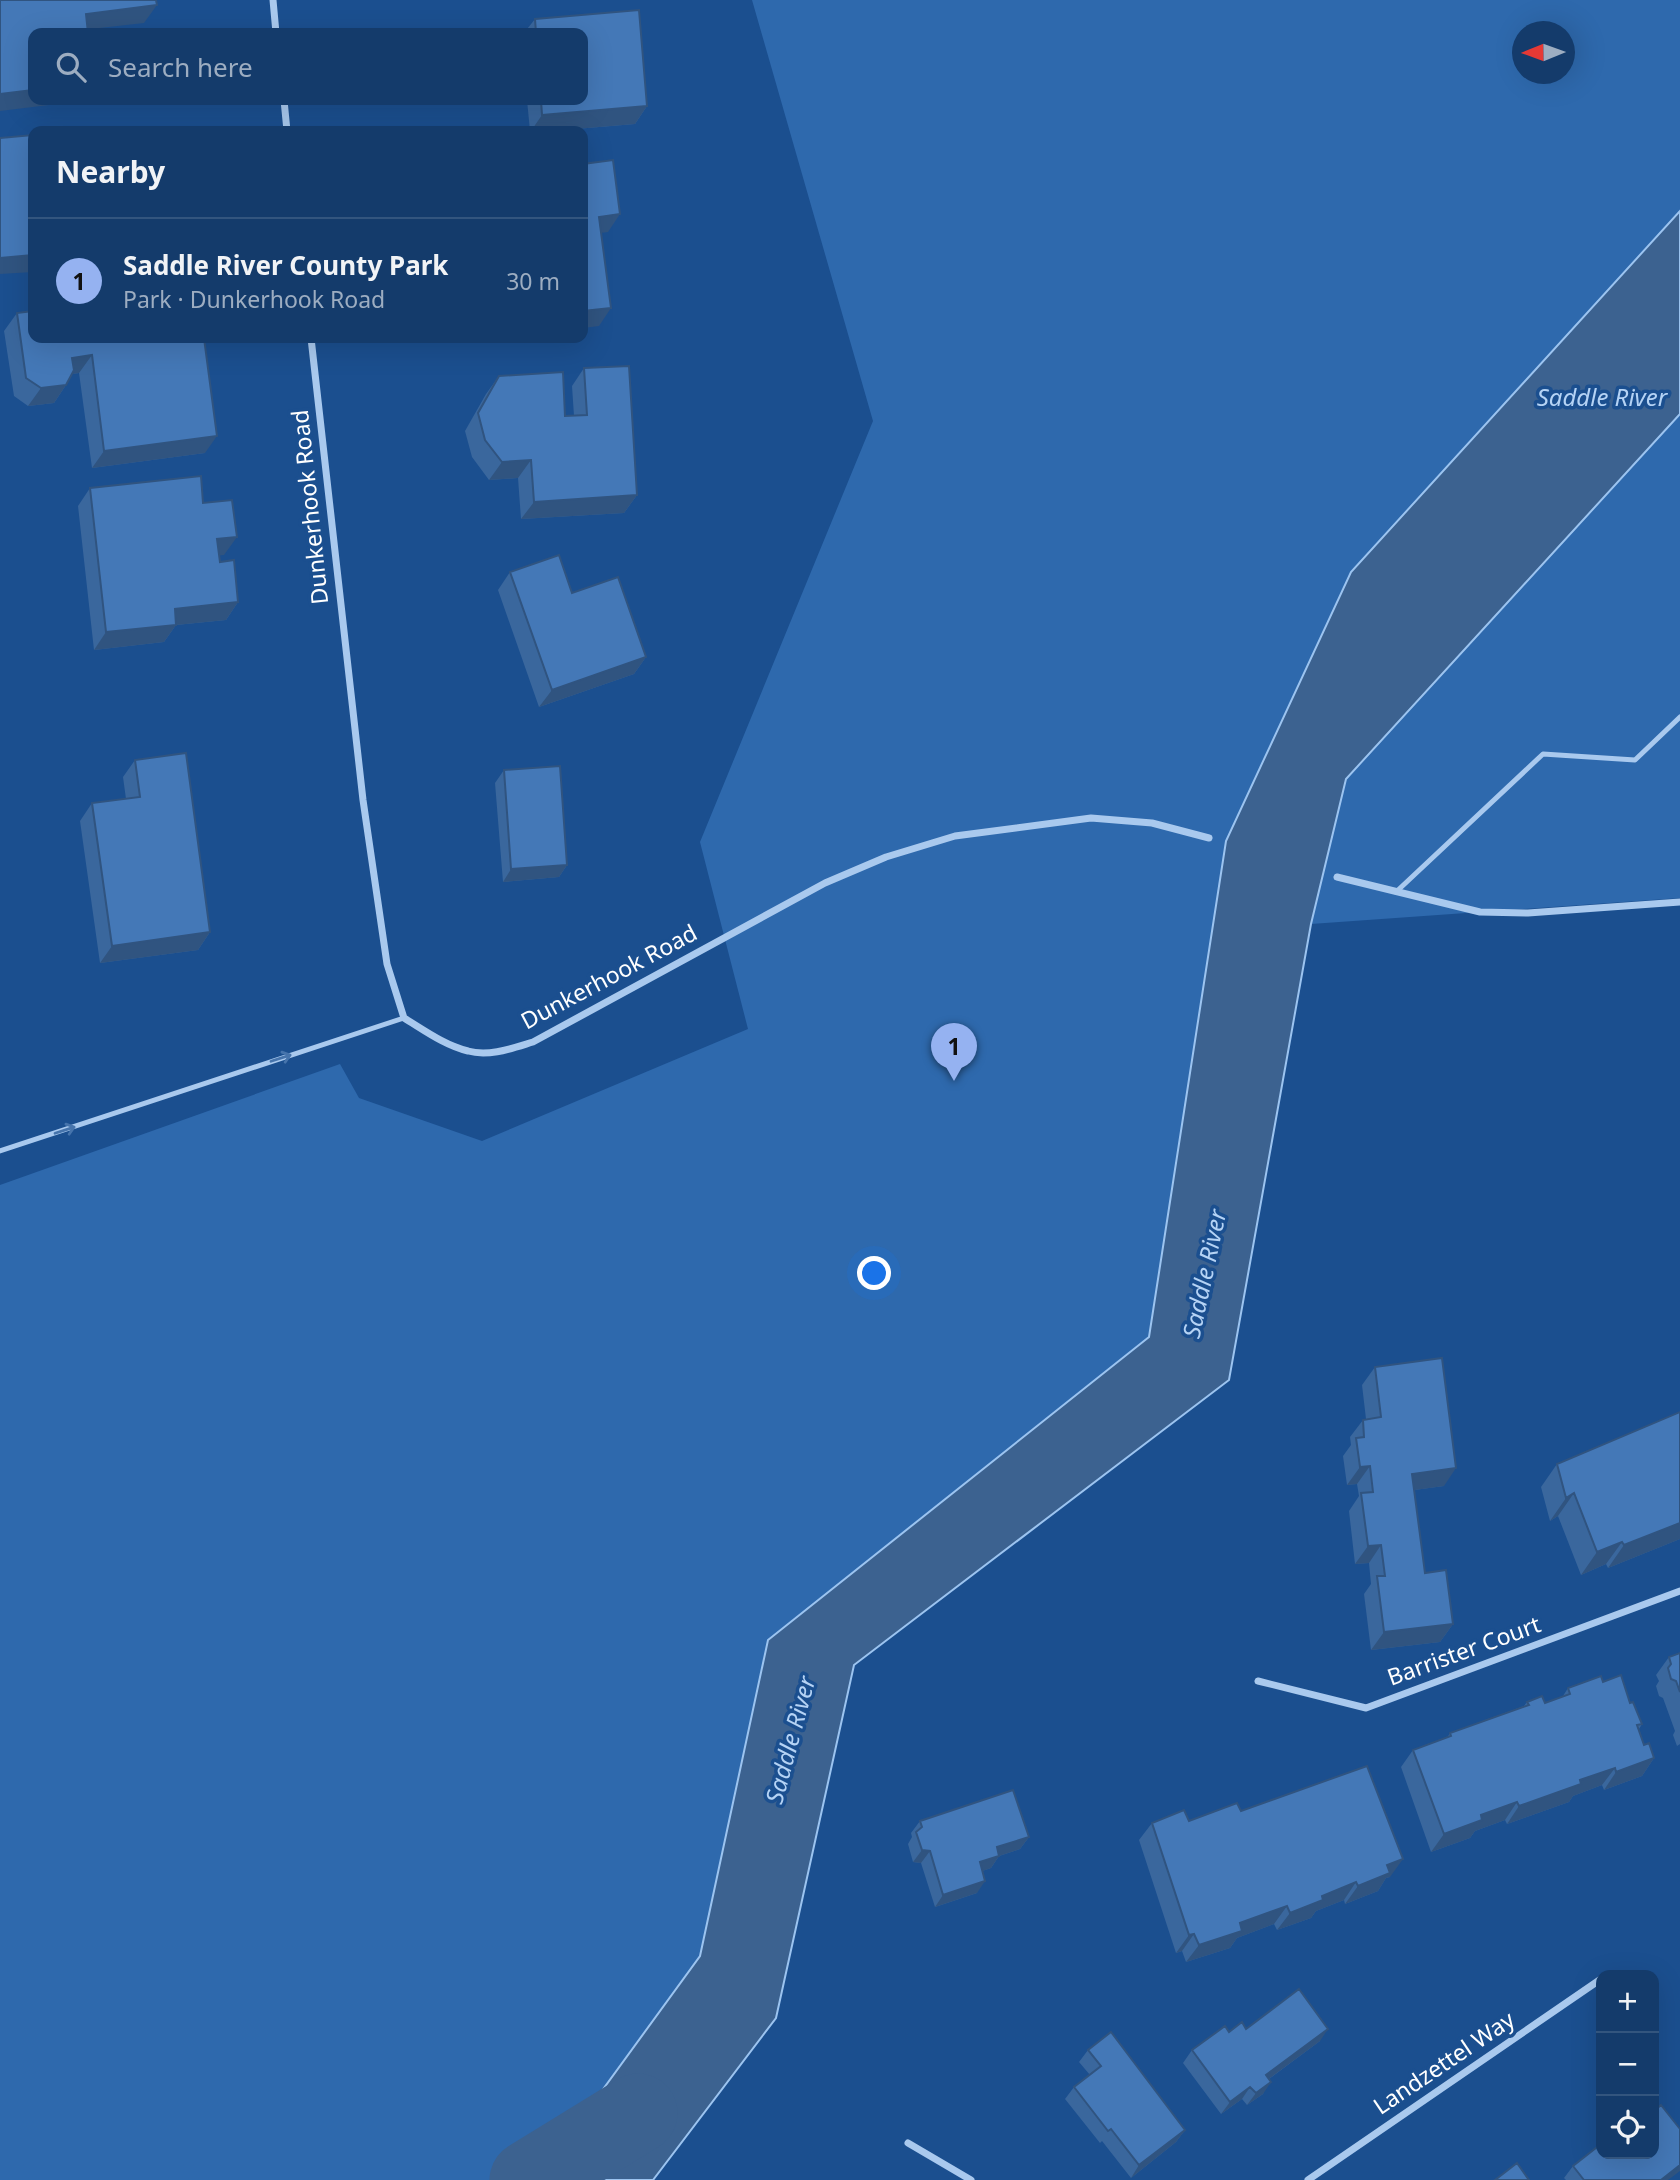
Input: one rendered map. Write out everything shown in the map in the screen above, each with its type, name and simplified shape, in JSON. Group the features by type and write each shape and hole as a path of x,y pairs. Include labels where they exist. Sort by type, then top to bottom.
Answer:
{"street":[{"path":"272,0 275,28"},
{"path":"284,105 287,126"},
{"name":"Dunkerhook Road","path":"312,343 363,800 387,964 404,1018 441,1041 470,1052 498,1052 533,1042 825,883 886,857 955,836 1091,818 1152,823 1209,838"},
{"path":"1337,877 1480,912 1542,912 1680,902"},
{"name":"Barrister Court","path":"1258,1681 1366,1708 1680,1591"},
{"name":"Landzettel Way","path":"1308,2180 1596,1982"},
{"path":"908,2143 971,2180"}],"lane":[{"path":"1396,892 1543,754 1635,760 1680,716"},
{"path":"0,1151 404,1018"}],"shaded area":[{"path":"752,0 1680,0 1680,898 1311,924 1229,1380 854,1665 776,2018 653,2180 0,2180 0,1185 340,1064 359,1098 482,1141 748,1029 700,842 873,421"}],"water":[{"name":"Saddle River","path":"1680,211 1680,414 1346,779 1311,924 1229,1380 854,1665 776,2018 653,2180 537,2180 700,1956 768,1640 1149,1337 1226,841 1351,572"}],"building":[{"path":"0,0 156,0 157,5 86,14 87,28 28,28 28,91 0,94"},
{"path":"639,10 647,106 542,115 541,105 588,105 588,28 536,28 535,19"},
{"path":"28,135 28,255 0,258 0,138"},
{"path":"613,160 620,214 599,217 611,308 588,310 588,163"},
{"path":"28,312 28,343 205,343 217,436 104,451 92,355 72,358 74,370 66,385 41,388 26,378 17,313"},
{"path":"629,366 637,495 534,502 531,460 502,462 485,440 478,413 499,376 563,372 565,416 587,415 584,368"},
{"path":"201,476 203,503 232,500 237,537 217,539 220,562 234,560 238,602 175,609 176,625 106,632 90,488"},
{"path":"559,555 572,593 618,577 646,657 552,690 510,572"},
{"path":"186,753 210,932 112,946 92,803 140,797 135,760"},
{"path":"560,766 567,865 511,869 504,770"},
{"path":"1442,1358 1456,1468 1412,1474 1425,1573 1446,1570 1453,1624 1384,1632 1377,1576 1385,1576 1381,1545 1368,1546 1361,1493 1373,1492 1370,1466 1360,1467 1356,1438 1364,1437 1363,1420 1381,1417 1375,1367"},
{"path":"1680,1412 1680,1523 1624,1545 1622,1542 1597,1552 1574,1493 1566,1498 1557,1464"},
{"path":"1680,1653 1680,1692 1676,1681 1671,1679 1668,1668 1671,1664 1669,1657"},
{"path":"1621,1675 1630,1703 1633,1702 1642,1724 1637,1725 1644,1745 1649,1743 1654,1758 1616,1772 1615,1768 1580,1780 1581,1784 1519,1806 1517,1802 1481,1815 1482,1820 1444,1834 1413,1750 1451,1736 1450,1733 1529,1705 1527,1702 1542,1696 1545,1703 1570,1694 1568,1688 1601,1676 1603,1682"},
{"path":"1367,1766 1403,1859 1387,1865 1390,1873 1358,1886 1356,1882 1322,1896 1323,1900 1290,1913 1287,1906 1240,1923 1242,1931 1199,1945 1194,1934 1189,1935 1152,1823 1184,1810 1189,1821 1237,1803 1241,1811"},
{"path":"1013,1790 1029,1837 997,1847 999,1856 980,1862 985,1881 943,1895 930,1851 922,1850 916,1832 922,1827 920,1821"},
{"path":"1299,1989 1328,2029 1266,2075 1271,2082 1256,2093 1250,2087 1230,2102 1192,2050 1225,2026 1229,2032 1242,2022 1246,2029"},
{"path":"1111,2032 1185,2130 1139,2165 1074,2087 1101,2066 1088,2050"},
{"path":"1661,2105 1680,2129 1680,2165 1661,2180 1584,2180 1573,2166 1596,2148 1596,2159 1659,2159"},
{"path":"1517,2163 1529,2180 1495,2180"}],"waterway":[{"name":"Saddle River","path":"529,2180 638,2113"}],"place":[{"name":"Saddle River County Park","path":"954,1081"}]}
